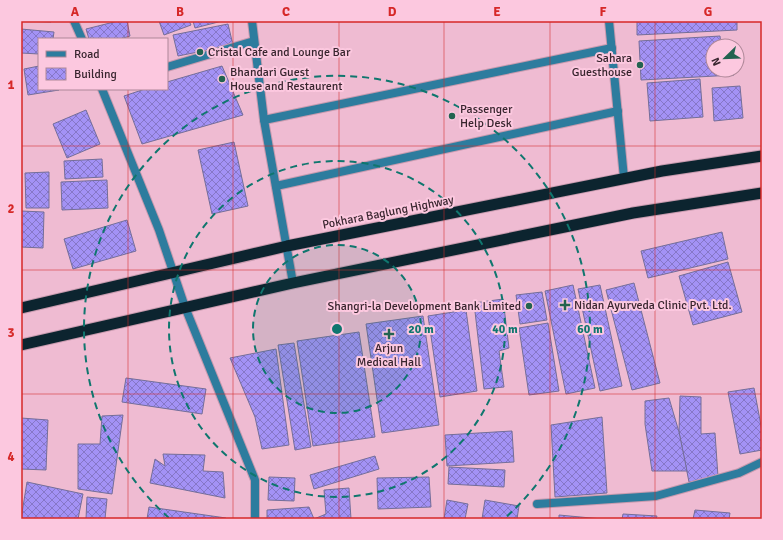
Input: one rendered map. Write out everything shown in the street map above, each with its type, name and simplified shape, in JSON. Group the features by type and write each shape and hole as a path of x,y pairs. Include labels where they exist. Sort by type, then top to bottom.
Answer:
{"highway":[{"name":"Pokhara Baglung Highway","path":"21,308 287,246 624,178 762,156"},
{"path":"21,345 293,283 633,213 762,193"}],"street":[{"path":"74,21 82,38"},
{"path":"252,21 264,120 293,283"},
{"path":"609,21 624,178"},
{"path":"168,67 254,41"},
{"path":"264,120 612,48"},
{"path":"102,90 159,230 185,307 255,480 255,519"},
{"path":"276,186 618,111"},
{"path":"537,504 656,496 739,473 762,462"}],"building":[{"path":"21,21 51,21 51,22"},
{"path":"118,21 127,21 130,36 123,38 89,38 86,29"},
{"path":"159,21 189,21 191,25 164,35"},
{"path":"193,21 222,21 195,28"},
{"path":"637,21 737,21 737,30 637,35"},
{"path":"228,24 233,45 178,56 173,35"},
{"path":"21,29 54,32 53,38 38,38 38,54 21,53"},
{"path":"720,36 720,38 705,38 705,77 641,80 639,41"},
{"path":"38,66 38,90 59,90 28,95 24,69"},
{"path":"222,66 243,115 142,144 124,96 142,90 168,90 168,82"},
{"path":"700,79 703,117 650,121 647,83"},
{"path":"740,86 743,118 714,121 712,88"},
{"path":"86,110 100,144 67,158 53,124"},
{"path":"234,142 248,206 212,214 198,150"},
{"path":"102,159 103,177 65,179 64,161"},
{"path":"49,172 49,208 26,208 25,173"},
{"path":"107,180 108,208 62,210 61,182"},
{"path":"21,211 44,212 43,248 21,247"},
{"path":"127,220 136,251 73,269 64,239"},
{"path":"722,232 728,259 648,278 641,251"},
{"path":"728,262 742,312 693,325 679,276"},
{"path":"634,283 660,383 632,390 606,290"},
{"path":"573,285 595,388 566,394 545,291"},
{"path":"600,285 622,386 600,391 578,289"},
{"path":"542,292 547,320 520,324 516,295"},
{"path":"503,299 509,348 499,351 504,387 484,389 474,303"},
{"path":"466,310 477,391 440,397 428,316"},
{"path":"423,316 439,425 382,433 366,324"},
{"path":"548,323 559,391 529,395 519,328"},
{"path":"359,332 375,437 313,446 297,341"},
{"path":"294,343 311,447 295,450 278,345"},
{"path":"276,349 289,445 262,449 255,417 230,358"},
{"path":"126,378 206,389 202,414 122,402"},
{"path":"754,388 762,431 762,450 740,454 728,392"},
{"path":"680,396 701,397 701,434 715,433 718,477 689,482 679,432"},
{"path":"669,398 679,432 687,471 652,471 645,424 645,401"},
{"path":"123,415 112,494 78,489 78,444 100,444 102,416"},
{"path":"602,417 607,493 555,497 551,425"},
{"path":"21,418 48,420 46,470 21,469"},
{"path":"512,431 514,462 447,466 445,435"},
{"path":"163,454 205,455 203,471 223,472 225,498 150,483 155,459 165,466"},
{"path":"375,456 379,469 314,489 310,475"},
{"path":"449,467 505,470 504,487 448,484"},
{"path":"269,477 295,478 294,501 268,500"},
{"path":"429,477 431,507 378,509 377,478"},
{"path":"27,482 83,494 78,519 21,519"},
{"path":"349,488 351,519 314,519 326,514 324,490"},
{"path":"87,497 107,499 105,519 86,519"},
{"path":"447,500 468,504 465,519 444,519"},
{"path":"485,500 519,506 517,519 482,519"},
{"path":"149,507 226,518 226,519 147,519"},
{"path":"309,507 314,519 267,519 267,510"},
{"path":"695,510 730,513 729,519 693,519"},
{"path":"623,514 657,516 656,519 622,519"},
{"path":"559,515 591,518 603,519 559,519"}],"place":[{"name":"Cristal Cafe and Lounge Bar","path":"200,52"},
{"name":"Sahara Guesthouse","path":"640,65"},
{"name":"Bhandari Guest House and Restaurent","path":"222,79"},
{"name":"Passenger Help Desk","path":"452,116"},
{"name":"Nidan Ayurveda Clinic Pvt. Ltd.","path":"565,305"},
{"name":"Shangri-la Development Bank Limited","path":"529,306"},
{"name":"Arjun Medical Hall","path":"389,334"}]}
